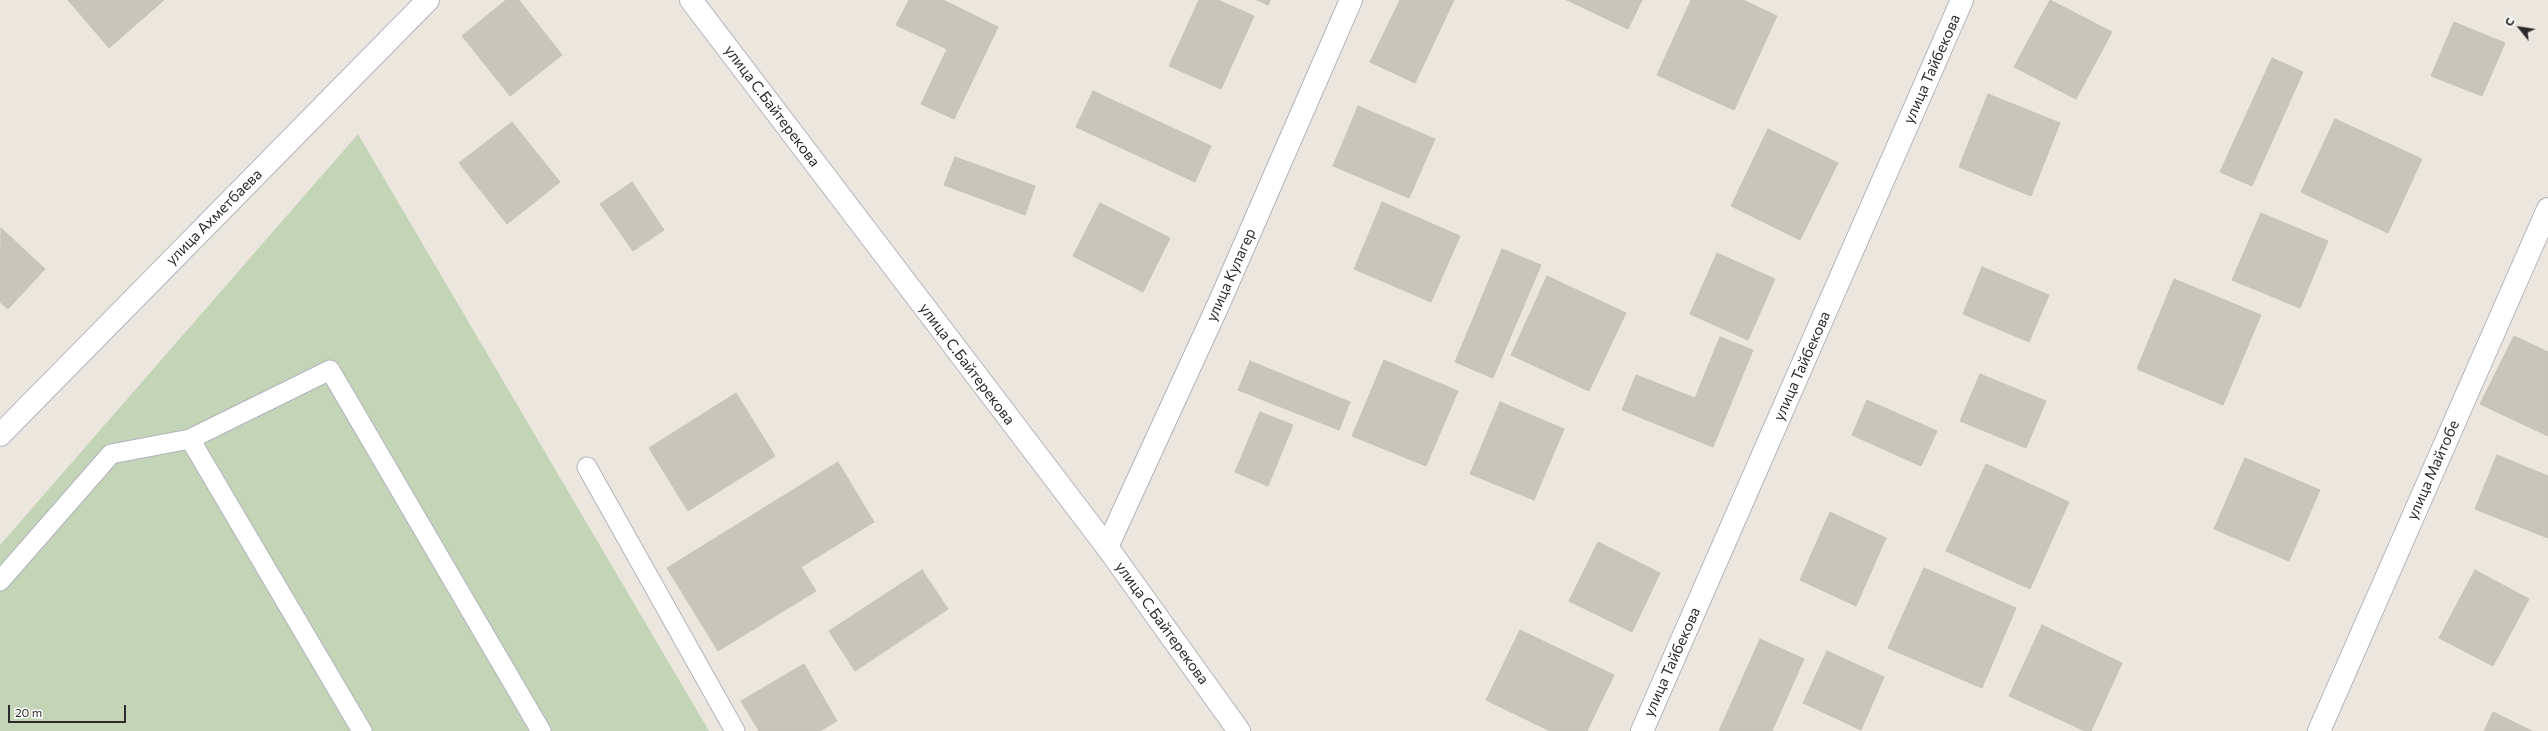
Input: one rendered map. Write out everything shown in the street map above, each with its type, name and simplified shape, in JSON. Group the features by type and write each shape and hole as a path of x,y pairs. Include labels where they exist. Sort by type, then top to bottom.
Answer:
{"street":[{"name":"улица Ахметбаева","path":"0,435 428,0"},
{"name":"улица Кулагер","path":"1107,547 1223,294 1351,0"},
{"name":"улица Тайбекова","path":"1642,731 1962,0"},
{"name":"улица С.Байтерекова","path":"693,1 1107,547 1239,731"},
{"name":"улица Майтобе","path":"2319,731 2548,209"}],"lane":[{"path":"0,580 111,454 190,439 330,370 541,731"},
{"path":"190,439 362,731"},
{"path":"587,467 735,731"}],"green space":[{"path":"358,134 709,731 0,731 0,545"}],"building":[{"path":"68,0 164,0 109,48"},
{"path":"506,0 519,0 562,55 510,96 462,36"},
{"path":"909,0 943,0 998,27 954,119 921,104 947,49 896,25"},
{"path":"1199,0 1218,0 1254,16 1221,89 1169,66"},
{"path":"1257,0 1270,0 1268,5"},
{"path":"1400,0 1454,0 1415,83 1370,62"},
{"path":"1567,0 1642,0 1628,29"},
{"path":"1691,0 1743,0 1777,16 1734,110 1657,75"},
{"path":"2050,0 2112,32 2076,99 2014,67"},
{"path":"2454,22 2505,43 2482,96 2431,76"},
{"path":"2272,58 2303,72 2252,186 2220,172"},
{"path":"1093,91 1211,146 1195,182 1076,127"},
{"path":"1988,94 2060,123 2031,196 1959,167"},
{"path":"1358,106 1435,139 1409,198 1333,166"},
{"path":"2335,119 2422,159 2388,233 2301,192"},
{"path":"512,122 560,182 507,224 459,163"},
{"path":"1768,129 1838,163 1800,240 1731,206"},
{"path":"955,157 1035,186 1025,215 944,185"},
{"path":"632,182 664,230 633,251 600,204"},
{"path":"1382,202 1460,236 1431,302 1354,269"},
{"path":"1100,203 1170,238 1143,292 1073,256"},
{"path":"2261,213 2328,241 2300,308 2232,280"},
{"path":"1,228 45,269 8,309 0,302"},
{"path":"1502,249 1541,265 1493,378 1455,362"},
{"path":"1717,253 1775,279 1748,340 1690,314"},
{"path":"1982,267 2049,295 2029,342 1963,314"},
{"path":"1547,276 1626,313 1589,391 1511,355"},
{"path":"2174,279 2261,315 2223,405 2137,369"},
{"path":"2514,336 2548,352 2548,436 2480,404"},
{"path":"1720,337 1753,350 1713,447 1622,410 1636,375 1695,398"},
{"path":"1384,360 1458,391 1426,466 1352,436"},
{"path":"1250,361 1350,402 1339,430 1238,390"},
{"path":"1980,374 2046,401 2026,448 1960,421"},
{"path":"736,393 775,456 688,511 649,448"},
{"path":"1867,400 1937,431 1921,466 1852,435"},
{"path":"1500,402 1564,429 1534,500 1470,474"},
{"path":"1260,412 1293,425 1268,486 1235,472"},
{"path":"2497,455 2548,476 2548,538 2475,509"},
{"path":"2245,458 2320,490 2289,561 2214,529"},
{"path":"838,462 874,522 801,567 816,591 718,651 667,568"},
{"path":"1986,464 2069,502 2030,589 1946,551"},
{"path":"1830,512 1886,538 1856,606 1800,580"},
{"path":"1598,542 1660,573 1632,632 1569,601"},
{"path":"1924,568 2016,608 1982,688 1888,648"},
{"path":"922,570 948,609 855,671 829,631"},
{"path":"2475,570 2529,599 2493,666 2439,638"},
{"path":"2042,625 2122,663 2091,731 2085,731 2009,696"},
{"path":"1520,630 1614,675 1587,731 1550,731 1486,700"},
{"path":"1760,639 1804,659 1772,731 1719,731"},
{"path":"1827,651 1884,677 1861,730 1803,703"},
{"path":"804,664 837,721 820,731 759,731 741,701"},
{"path":"2493,712 2532,731 2484,731"}]}
